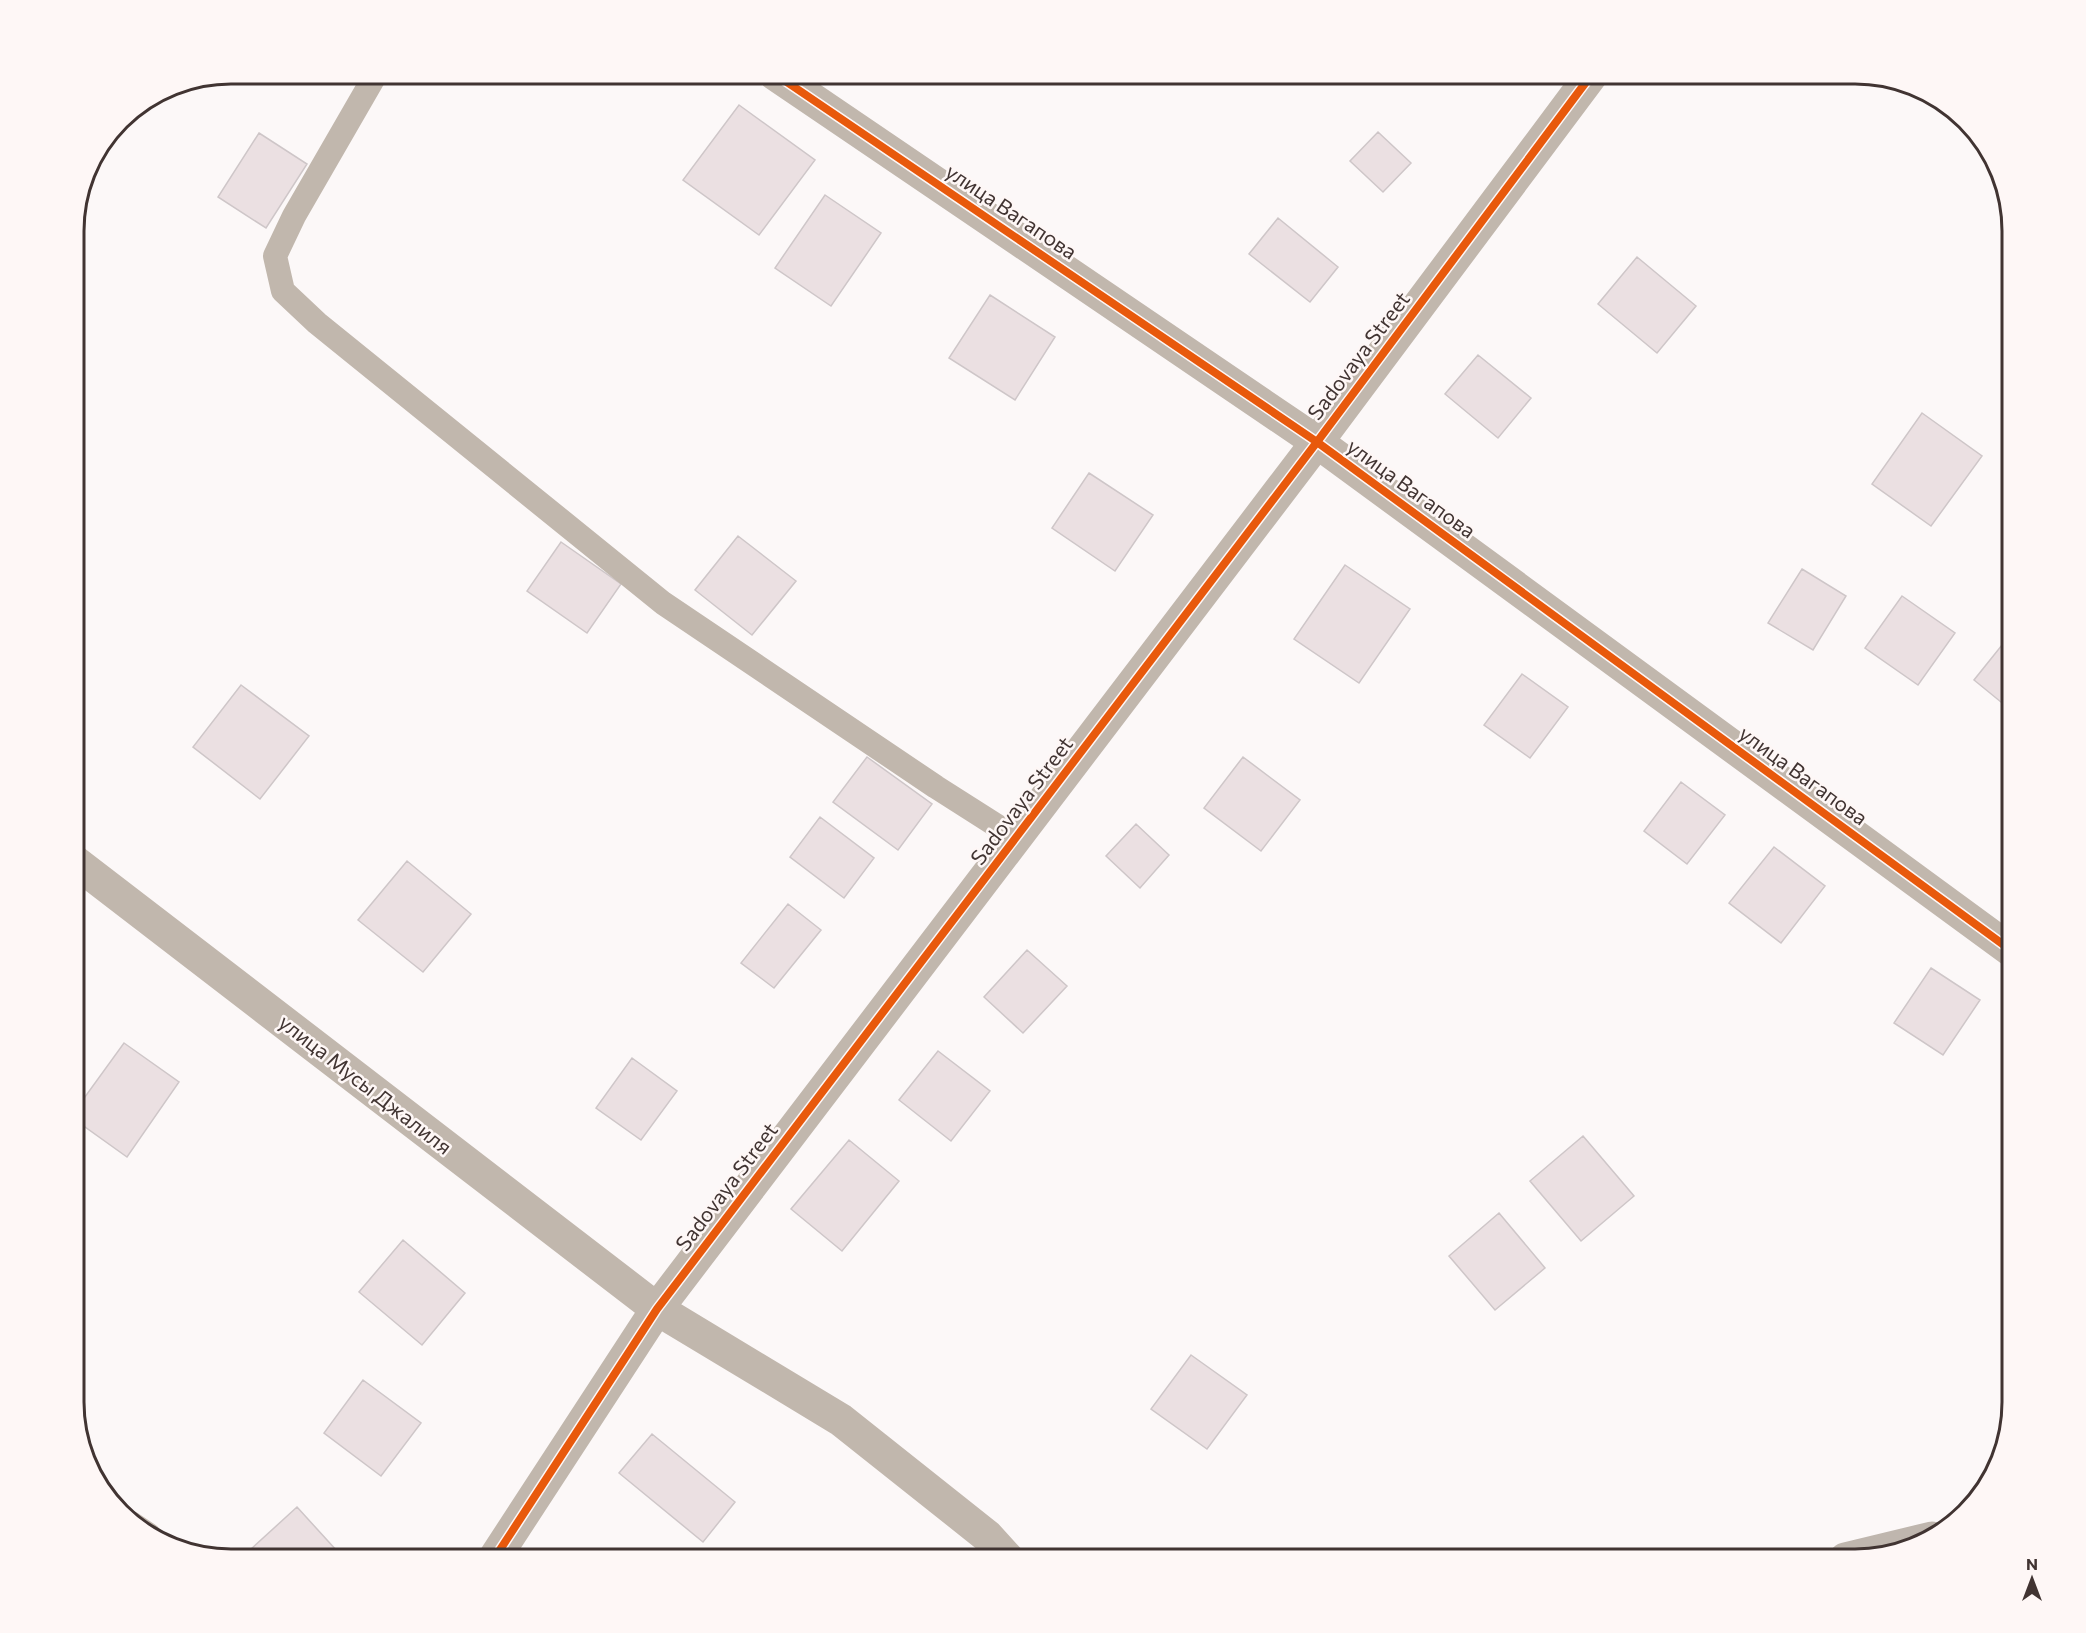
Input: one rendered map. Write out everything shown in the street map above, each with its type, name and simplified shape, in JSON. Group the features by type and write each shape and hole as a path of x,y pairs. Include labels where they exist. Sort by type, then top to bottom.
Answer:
{"street":[{"name":"улица Вагапова","path":"790,84 1317,442 2002,943"},
{"name":"Sadovaya Street","path":"501,1549 657,1309 1317,442 1585,84"},
{"name":"улица Мусы Джалиля","path":"84,869 657,1309 841,1420 987,1536 998,1549"}],"lane":[{"path":"370,84 294,216 275,256 283,291 317,323 663,603 936,787 1016,838"}],"building":[{"path":"739,105 815,160 759,235 683,180"},
{"path":"1378,132 1411,163 1383,192 1350,161"},
{"path":"259,133 307,164 266,228 218,197"},
{"path":"825,195 881,233 831,306 775,268"},
{"path":"1278,218 1338,267 1310,302 1249,254"},
{"path":"1637,257 1696,306 1657,353 1598,304"},
{"path":"990,295 1055,337 1015,400 949,358"},
{"path":"1478,355 1531,398 1498,438 1445,394"},
{"path":"1922,413 1982,456 1931,526 1872,484"},
{"path":"1089,473 1153,515 1115,571 1052,528"},
{"path":"738,536 796,581 752,635 695,590"},
{"path":"561,542 621,584 587,633 527,591"},
{"path":"1345,565 1410,609 1359,683 1294,639"},
{"path":"1802,569 1846,596 1813,650 1768,623"},
{"path":"1902,596 1955,633 1918,685 1865,648"},
{"path":"2002,645 2002,703 1974,680"},
{"path":"1522,674 1568,707 1530,758 1484,725"},
{"path":"241,685 309,736 260,799 193,747"},
{"path":"867,757 932,804 898,850 833,802"},
{"path":"1243,757 1300,800 1261,851 1204,808"},
{"path":"1681,782 1725,815 1687,864 1644,831"},
{"path":"820,817 874,858 844,898 790,857"},
{"path":"1136,824 1169,855 1140,888 1106,856"},
{"path":"1774,847 1825,886 1781,943 1729,903"},
{"path":"407,861 471,914 423,972 358,920"},
{"path":"788,904 821,930 774,988 741,963"},
{"path":"1027,950 1067,986 1023,1033 984,997"},
{"path":"1931,968 1980,1000 1943,1055 1894,1023"},
{"path":"124,1043 179,1082 127,1157 84,1126 84,1098"},
{"path":"938,1051 990,1091 951,1141 899,1100"},
{"path":"632,1058 677,1091 641,1140 596,1108"},
{"path":"1583,1136 1634,1196 1581,1241 1530,1181"},
{"path":"849,1140 899,1181 842,1251 791,1209"},
{"path":"1499,1213 1545,1268 1495,1310 1449,1256"},
{"path":"403,1240 465,1293 422,1345 359,1292"},
{"path":"1191,1355 1247,1395 1207,1449 1151,1409"},
{"path":"363,1380 421,1423 381,1476 324,1433"},
{"path":"652,1434 735,1502 703,1542 619,1473"},
{"path":"297,1507 335,1549 251,1549"}],"cycle path":[{"path":"790,84 1317,442 2002,944"},
{"path":"501,1549 657,1309 1317,442 1585,84"}]}
